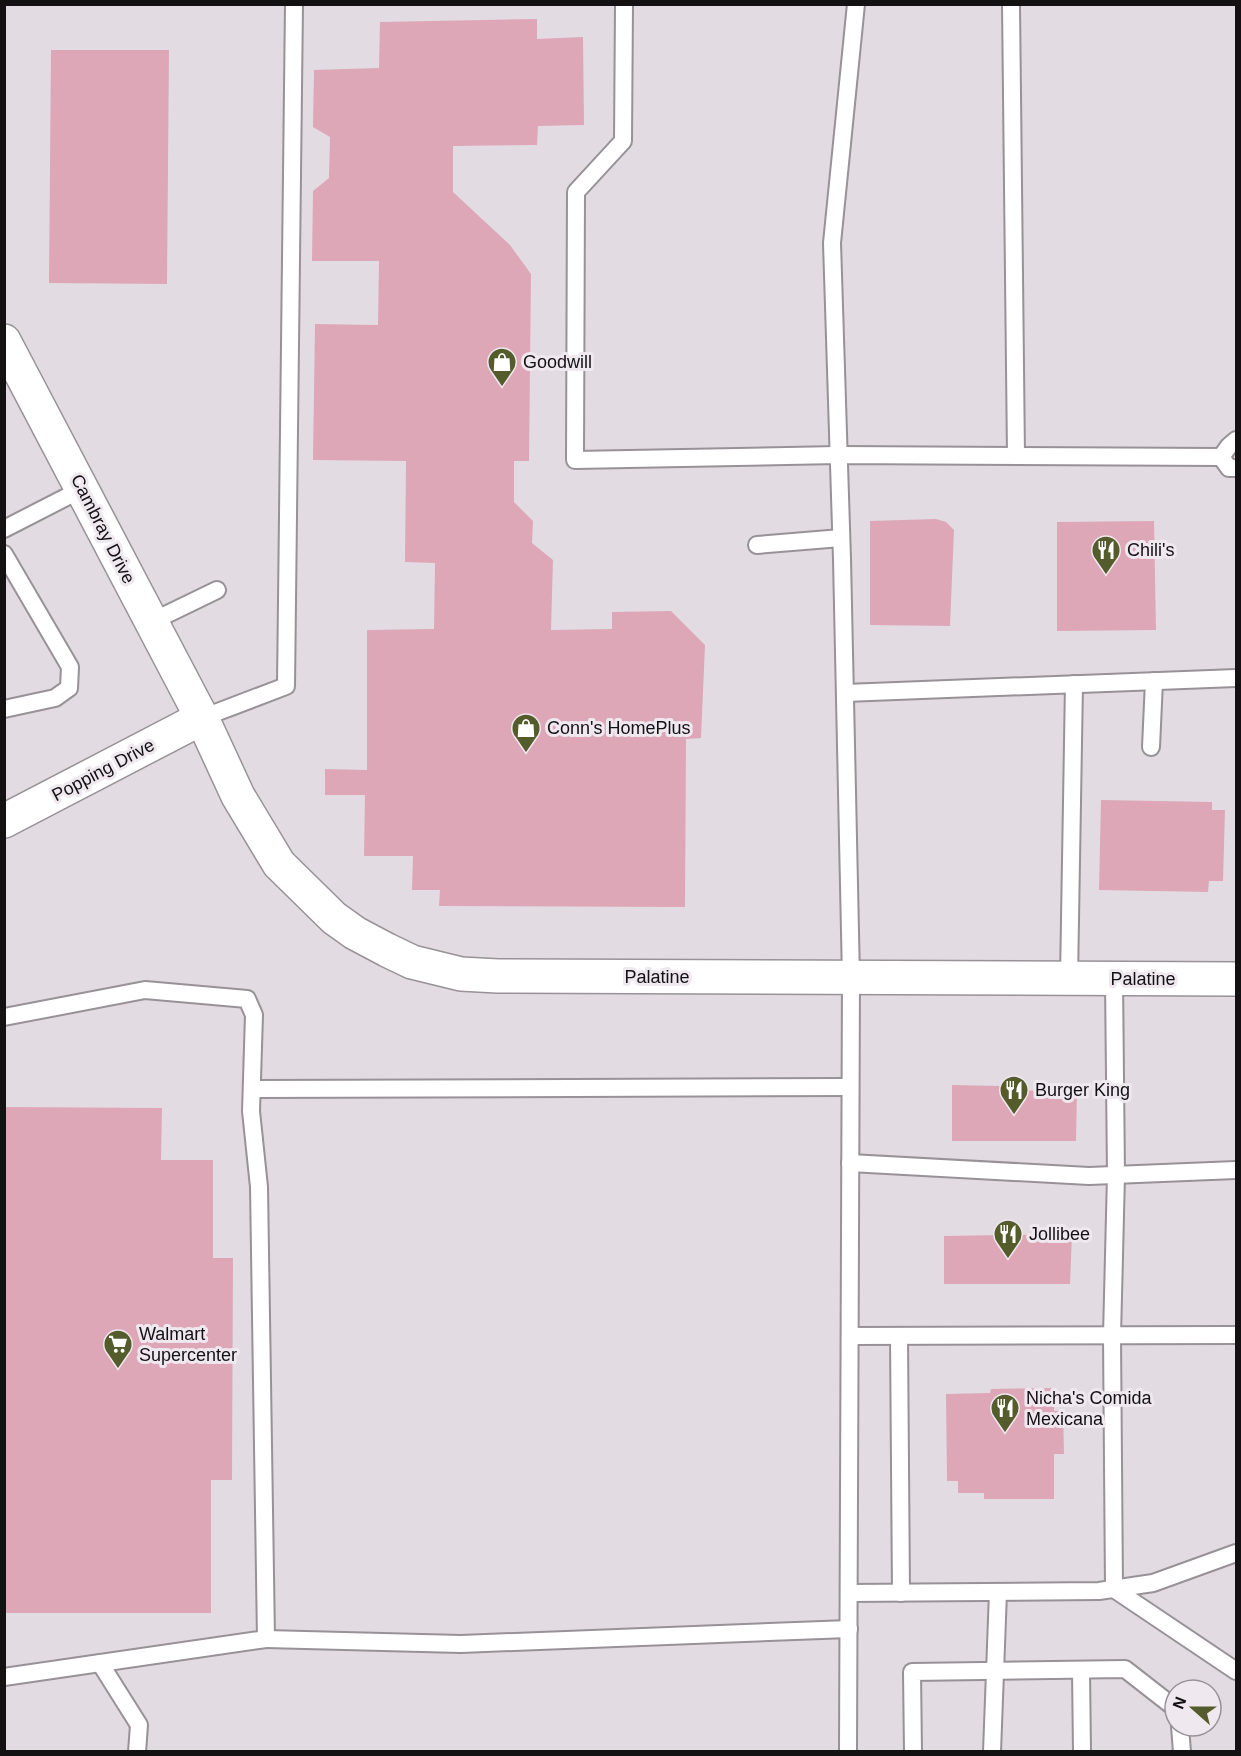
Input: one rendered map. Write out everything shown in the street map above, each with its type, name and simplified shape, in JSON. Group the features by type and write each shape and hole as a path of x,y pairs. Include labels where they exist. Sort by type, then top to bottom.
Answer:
{"street":[{"name":"Cambray Drive","path":"4,341 202,718"},
{"name":"Popping Drive","path":"4,821 202,718"},
{"name":"Palatine","path":"202,718 238,796 279,864 334,918 355,933 412,962 461,974 498,976 1236,979"}],"lane":[{"path":"202,718 286,686 294,4"},
{"path":"624,4 623,141 576,192 575,460 838,455 1221,457"},
{"path":"848,1752 850,978 832,243 856,4"},
{"path":"1011,4 1016,456"},
{"path":"1221,457 1236,440"},
{"path":"1221,457 1229,468 1236,468"},
{"path":"4,529 82,489"},
{"path":"757,545 841,538"},
{"path":"4,554 70,667 69,688 55,698 4,709"},
{"path":"151,622 217,590"},
{"path":"844,693 1236,678"},
{"path":"1151,747 1154,681"},
{"path":"1069,979 1074,684"},
{"path":"1114,979 1116,1175 1112,1336 1114,1589"},
{"path":"4,1017 145,990 247,999 254,1015 250,1111 259,1186 266,1639"},
{"path":"252,1089 850,1087"},
{"path":"850,1163 1089,1176 1236,1170"},
{"path":"850,1336 1236,1335"},
{"path":"899,1336 901,1593"},
{"path":"849,1593 1098,1591 1154,1583 1236,1553"},
{"path":"1114,1589 1236,1671"},
{"path":"992,1752 998,1592"},
{"path":"4,1677 266,1639 461,1644 849,1629"},
{"path":"100,1663 139,1725 137,1752"},
{"path":"1081,1670 1082,1752"},
{"path":"913,1752 912,1672 1125,1670 1163,1699"}],"building":[{"path":"537,19 537,39 583,37 584,125 538,126 537,145 453,146 453,192 510,245 531,274 529,461 514,461 514,502 533,521 532,543 553,560 551,630 612,629 612,612 671,611 705,645 701,738 686,739 685,907 439,906 440,890 412,890 413,856 364,856 365,795 325,795 325,769 367,770 367,630 434,629 435,563 405,562 406,461 313,460 315,324 378,325 379,261 312,261 313,191 329,178 330,137 313,127 314,70 379,68 380,22"},
{"path":"51,50 169,50 167,284 49,283"},
{"path":"936,519 946,522 954,530 950,626 870,625 870,521"},
{"name":"Chili's","path":"1154,521 1156,630 1057,631 1057,522"},
{"path":"1101,800 1212,802 1212,810 1225,810 1223,881 1209,881 1208,892 1099,890"},
{"name":"Burger King","path":"952,1085 1000,1086 1003,1091 1077,1090 1076,1141 952,1141"},
{"name":"Walmart Supercenter","path":"4,1107 162,1108 161,1160 213,1160 213,1258 233,1258 232,1480 211,1480 211,1613 4,1613"},
{"name":"Jollibee","path":"1072,1234 1070,1284 944,1284 944,1236"},
{"name":"Nicha's Comida Mexicana","path":"1054,1388 1054,1411 1063,1411 1064,1454 1054,1454 1054,1499 984,1499 984,1493 958,1493 958,1481 947,1481 946,1394 990,1393 991,1389"}],"place":[{"name":"Goodwill","path":"502,388"},
{"name":"Chili's","path":"1106,576"},
{"name":"Conn's HomePlus","path":"526,754"},
{"name":"Burger King","path":"1014,1116"},
{"name":"Jollibee","path":"1008,1260"},
{"name":"Walmart Supercenter","path":"118,1370"},
{"name":"Nicha's Comida Mexicana","path":"1005,1434"}]}
